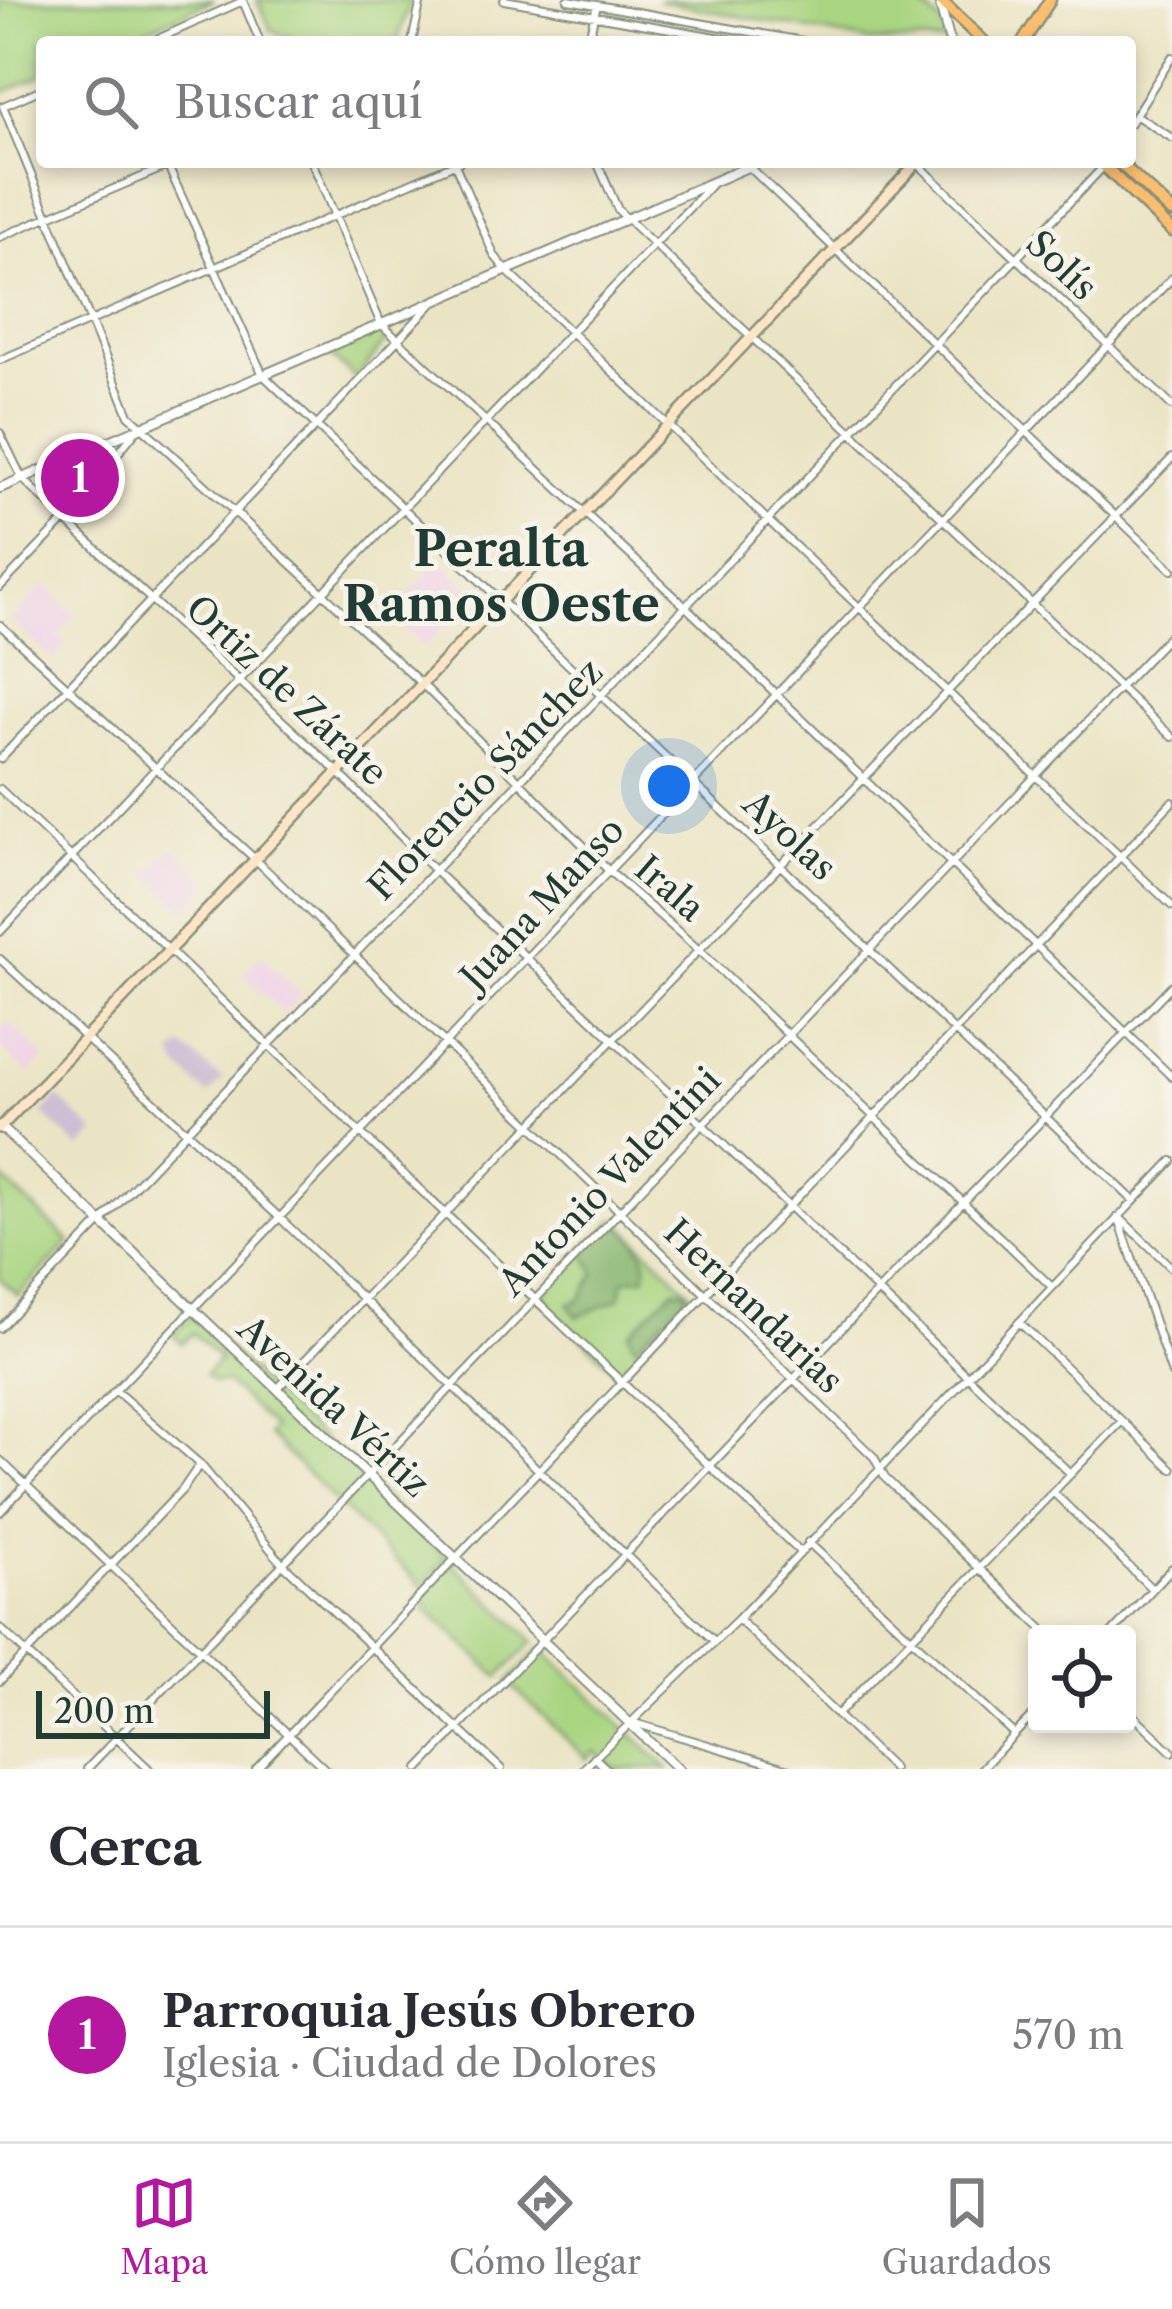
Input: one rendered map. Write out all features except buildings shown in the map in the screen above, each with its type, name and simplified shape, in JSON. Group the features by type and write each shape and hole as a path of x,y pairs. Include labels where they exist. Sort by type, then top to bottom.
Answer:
{"main road":[{"path":"939,0 978,36"},
{"path":"1027,36 1050,0"},
{"path":"0,1127 911,168"},
{"path":"1108,168 1172,231"},
{"path":"1125,168 1172,212"}],"street":[{"path":"413,36 421,0"},
{"path":"504,0 710,36"},
{"path":"568,0 750,36"},
{"path":"939,0 948,36"},
{"path":"164,36 243,1 258,36"},
{"path":"590,36 597,5"},
{"path":"1136,113 1172,57"},
{"path":"2,107 36,92"},
{"name":"Irala","path":"2,107 129,415 139,428 423,685 609,871 699,950 1051,1286"},
{"path":"1136,121 1172,138"},
{"path":"0,237 158,168"},
{"name":"Ayolas","path":"169,168 263,375 1133,1200"},
{"path":"315,168 381,324 686,607 861,782 1172,1078"},
{"path":"0,361 445,168"},
{"path":"458,168 494,255 506,271 1172,906"},
{"path":"600,168 627,219 1172,736"},
{"path":"733,173 734,168"},
{"path":"0,488 746,168"},
{"path":"749,168 1172,570"},
{"name":"Solís","path":"923,168 1172,406"},
{"name":"Florencio Sánchez","path":"0,1328 1100,168"},
{"path":"0,932 710,185"},
{"name":"Juana Manso","path":"0,1512 1172,278"},
{"path":"0,759 435,301"},
{"path":"0,587 65,520 139,428"},
{"name":"Ortiz de Zárate","path":"0,433 22,478 65,520 339,773 434,872 1071,1474"},
{"path":"278,1389 1172,458"},
{"name":"Hernandarias","path":"0,625 256,860 1038,1625"},
{"name":"Antonio Valentini","path":"87,1769 1172,633"},
{"path":"0,789 800,1551"},
{"path":"256,1769 1172,802"},
{"path":"0,959 280,1217 714,1640"},
{"path":"419,1769 1172,985"},
{"name":"Avenida Vértiz","path":"0,1127 678,1769"},
{"path":"584,1769 738,1619 1172,1161"},
{"path":"1118,1216 1172,1268"},
{"path":"1118,1216 1172,1374"},
{"path":"1018,1322 1172,1469"},
{"path":"116,1391 200,1464 282,1563 501,1769"},
{"path":"838,1714 1122,1421"},
{"path":"0,1460 325,1769"},
{"path":"0,1681 200,1464"},
{"path":"1053,1492 1152,1589"},
{"path":"808,1542 1015,1734"},
{"path":"1119,1625 1172,1568"},
{"path":"738,1619 893,1769"},
{"path":"0,1628 149,1769"},
{"path":"1136,1717 1172,1752"},
{"path":"981,1769 1028,1720"},
{"path":"631,1722 789,1769"},
{"path":"594,1757 607,1769"}],"shaded area":[{"path":"440,561 475,594 424,648 389,614"},
{"path":"44,585 76,616 58,635 67,644 52,659 11,620"},
{"path":"173,847 210,883 184,909 147,874"},
{"path":"260,955 302,994 284,1013 243,974"},
{"path":"8,1023 45,1057 29,1074 0,1047 0,1031"},
{"path":"182,1046 223,1080 208,1095 178,1066 173,1055"},
{"path":"58,1097 96,1133 80,1149 42,1113"}],"green space":[{"path":"0,0 214,0 132,36 36,36 36,78 0,94"},
{"path":"257,0 411,0 399,36 284,36 272,31"},
{"path":"657,0 915,0 942,24 945,36 841,36"},
{"path":"381,332 390,336 356,379 329,354"},
{"path":"0,1176 70,1242 18,1296 0,1279"},
{"path":"616,1219 693,1295 618,1373 540,1297"},
{"path":"613,1223 639,1245 645,1277 624,1280 620,1298 577,1317 569,1304 581,1299 595,1273 584,1252"},
{"path":"674,1289 686,1290 687,1298 635,1346 629,1333"},
{"path":"192,1315 447,1558 421,1585 268,1435 273,1428 225,1381 214,1383 205,1375 220,1359 193,1333 182,1343 173,1335"},
{"path":"452,1563 534,1641 499,1677 417,1600"},
{"path":"541,1648 668,1769 614,1769 595,1751 587,1759 508,1682"}],"place":[{"name":"Parroquia Jesús Obrero","path":"80,478"}],"district":[{"name":"Peralta Ramos Oeste","path":"501,576"}]}
